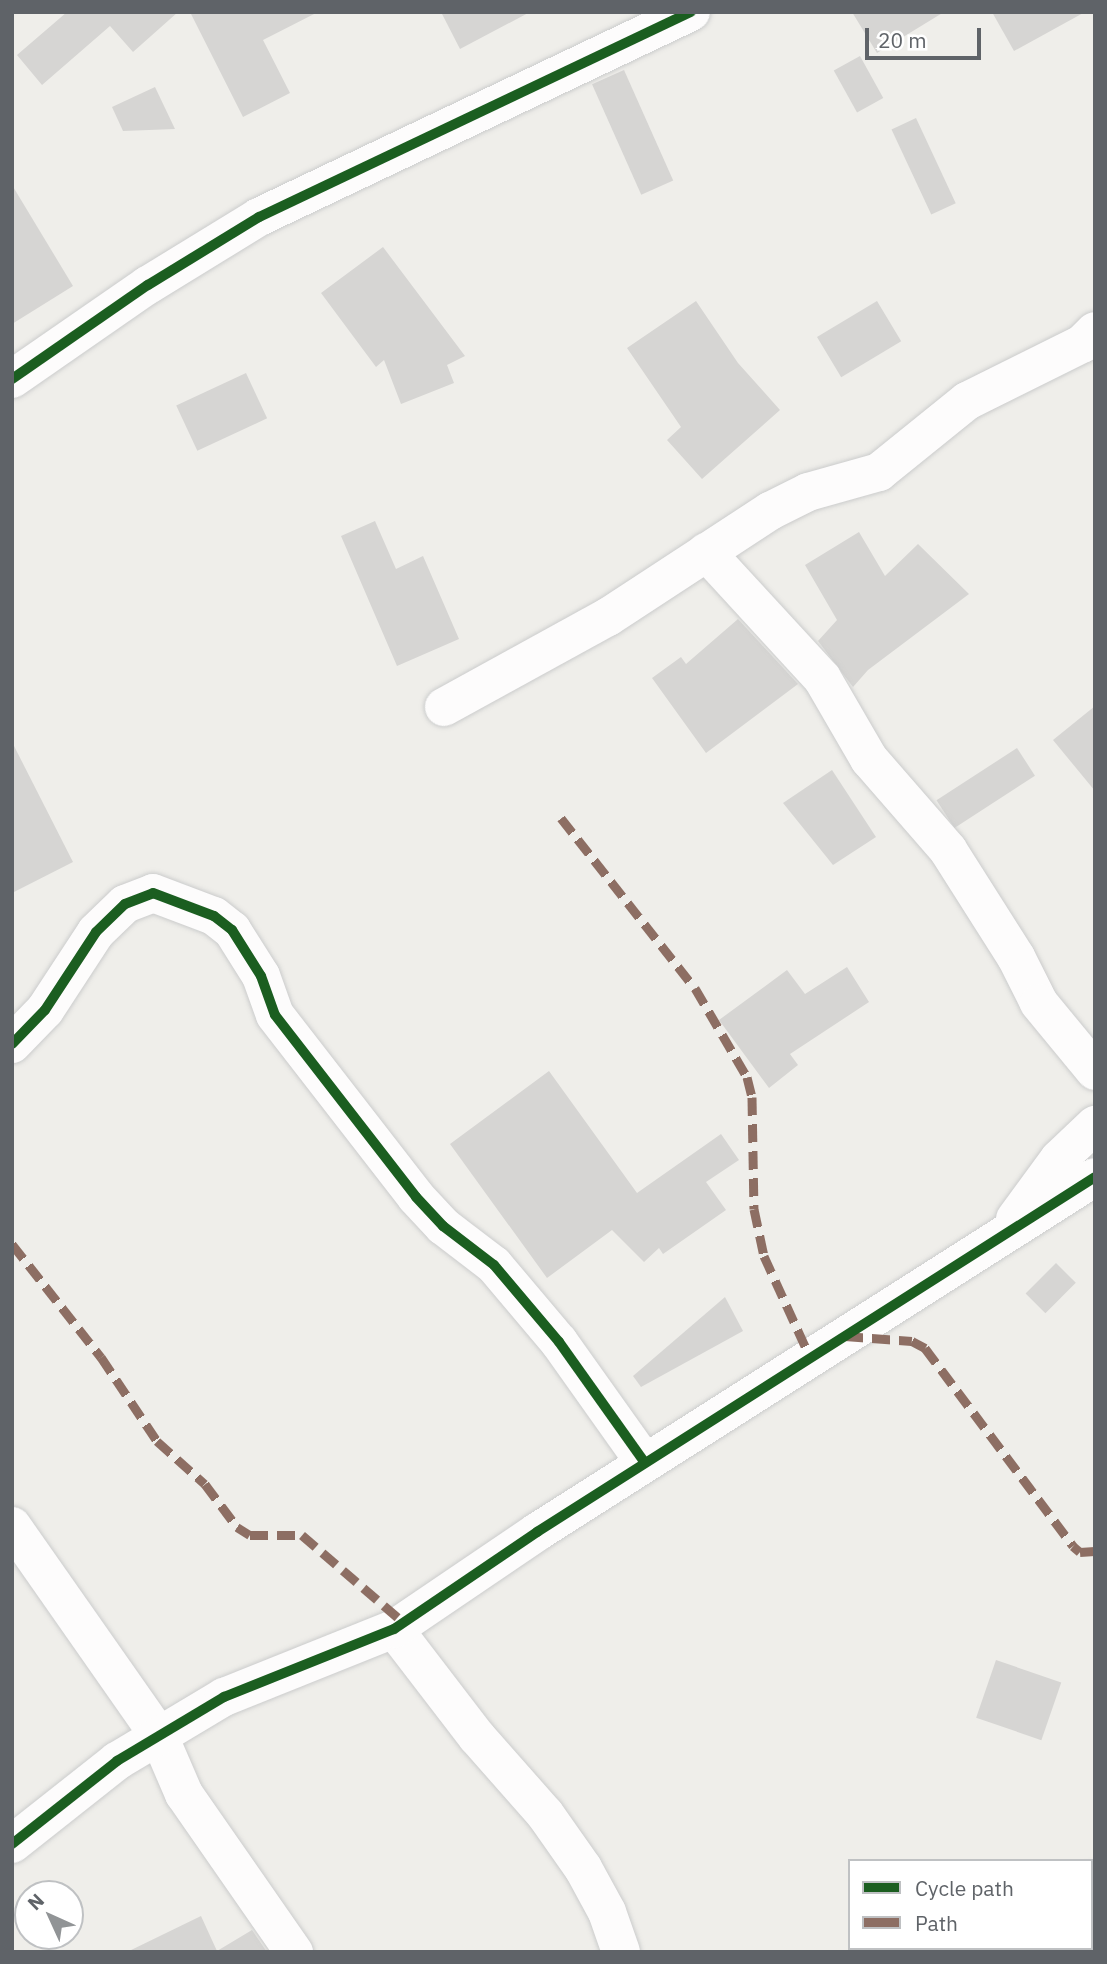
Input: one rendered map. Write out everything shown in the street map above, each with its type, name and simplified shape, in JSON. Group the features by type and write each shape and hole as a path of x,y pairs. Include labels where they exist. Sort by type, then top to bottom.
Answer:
{"street":[{"path":"12,379 148,285 259,217 691,12"},
{"path":"444,707 608,617 706,552 808,492 880,471 968,401 1082,345 1095,331"},
{"path":"706,552 822,678 869,759 948,850 1016,957 1039,1003 1095,1071"},
{"path":"12,1044 45,1010 96,932 125,904 153,893 215,916 232,930 261,976 275,1015 416,1197 443,1226 494,1265 559,1342 645,1463"},
{"path":"1003,1236 1059,1159 1095,1125"},
{"path":"12,1844 117,1761 224,1697 394,1629 645,1463 1095,1177"},
{"path":"12,1526 159,1736 184,1794 294,1952"},
{"path":"394,1629 477,1737 553,1825 607,1912 621,1952"}],"building":[{"path":"67,12 178,12 133,52 110,26 42,85 17,55"},
{"path":"190,12 318,12 263,40 290,93 243,117"},
{"path":"441,12 530,12 460,49"},
{"path":"852,12 944,12 877,53"},
{"path":"992,12 1085,12 1014,51"},
{"path":"860,56 883,98 857,113 834,71"},
{"path":"624,70 673,181 641,195 592,84"},
{"path":"155,87 175,129 123,131 112,107"},
{"path":"916,118 956,203 931,215 892,129"},
{"path":"12,185 73,286 12,324"},
{"path":"383,247 465,356 447,365 454,383 401,404 384,360 376,367 321,293"},
{"path":"696,301 738,363 780,410 702,479 667,440 681,427 627,348"},
{"path":"877,301 901,341 841,377 817,337"},
{"path":"246,373 267,418 197,451 176,406"},
{"path":"375,521 396,569 423,556 459,639 397,666 341,536"},
{"path":"859,532 885,576 918,544 969,594 868,670 853,687 818,641 837,620 805,565"},
{"path":"738,619 798,684 706,753 652,678 681,657 686,664"},
{"path":"1095,706 1095,791 1053,740"},
{"path":"12,742 73,862 12,893"},
{"path":"1017,748 1035,776 954,828 936,800"},
{"path":"832,770 876,837 833,865 783,803"},
{"path":"847,967 869,1002 790,1054 798,1065 769,1088 719,1020 787,970 805,994"},
{"path":"549,1071 637,1193 721,1134 739,1160 706,1182 726,1210 663,1254 659,1248 644,1262 612,1230 547,1278 450,1144"},
{"path":"1056,1263 1076,1283 1045,1313 1026,1293"},
{"path":"725,1297 743,1331 641,1387 633,1376"},
{"path":"996,1660 1061,1682 1041,1740 976,1718"},
{"path":"201,1916 217,1951 252,1930 267,1952 127,1952"}],"marked path":[{"path":"561,818 695,988 747,1077 752,1097 754,1209 764,1256 810,1357"},
{"path":"12,1244 101,1357 157,1441 205,1484 237,1527 250,1535 302,1535 403,1622"},
{"path":"845,1336 912,1341 925,1348 1073,1546 1080,1552 1095,1551"}],"cycle path":[{"path":"12,379 148,285 259,217 691,12"},
{"path":"12,1044 45,1010 96,932 125,904 153,893 214,916 232,930 261,976 275,1015 416,1197 443,1226 494,1265 559,1342 645,1463"},
{"path":"12,1844 117,1761 224,1697 394,1629 537,1532 1095,1177"}]}
